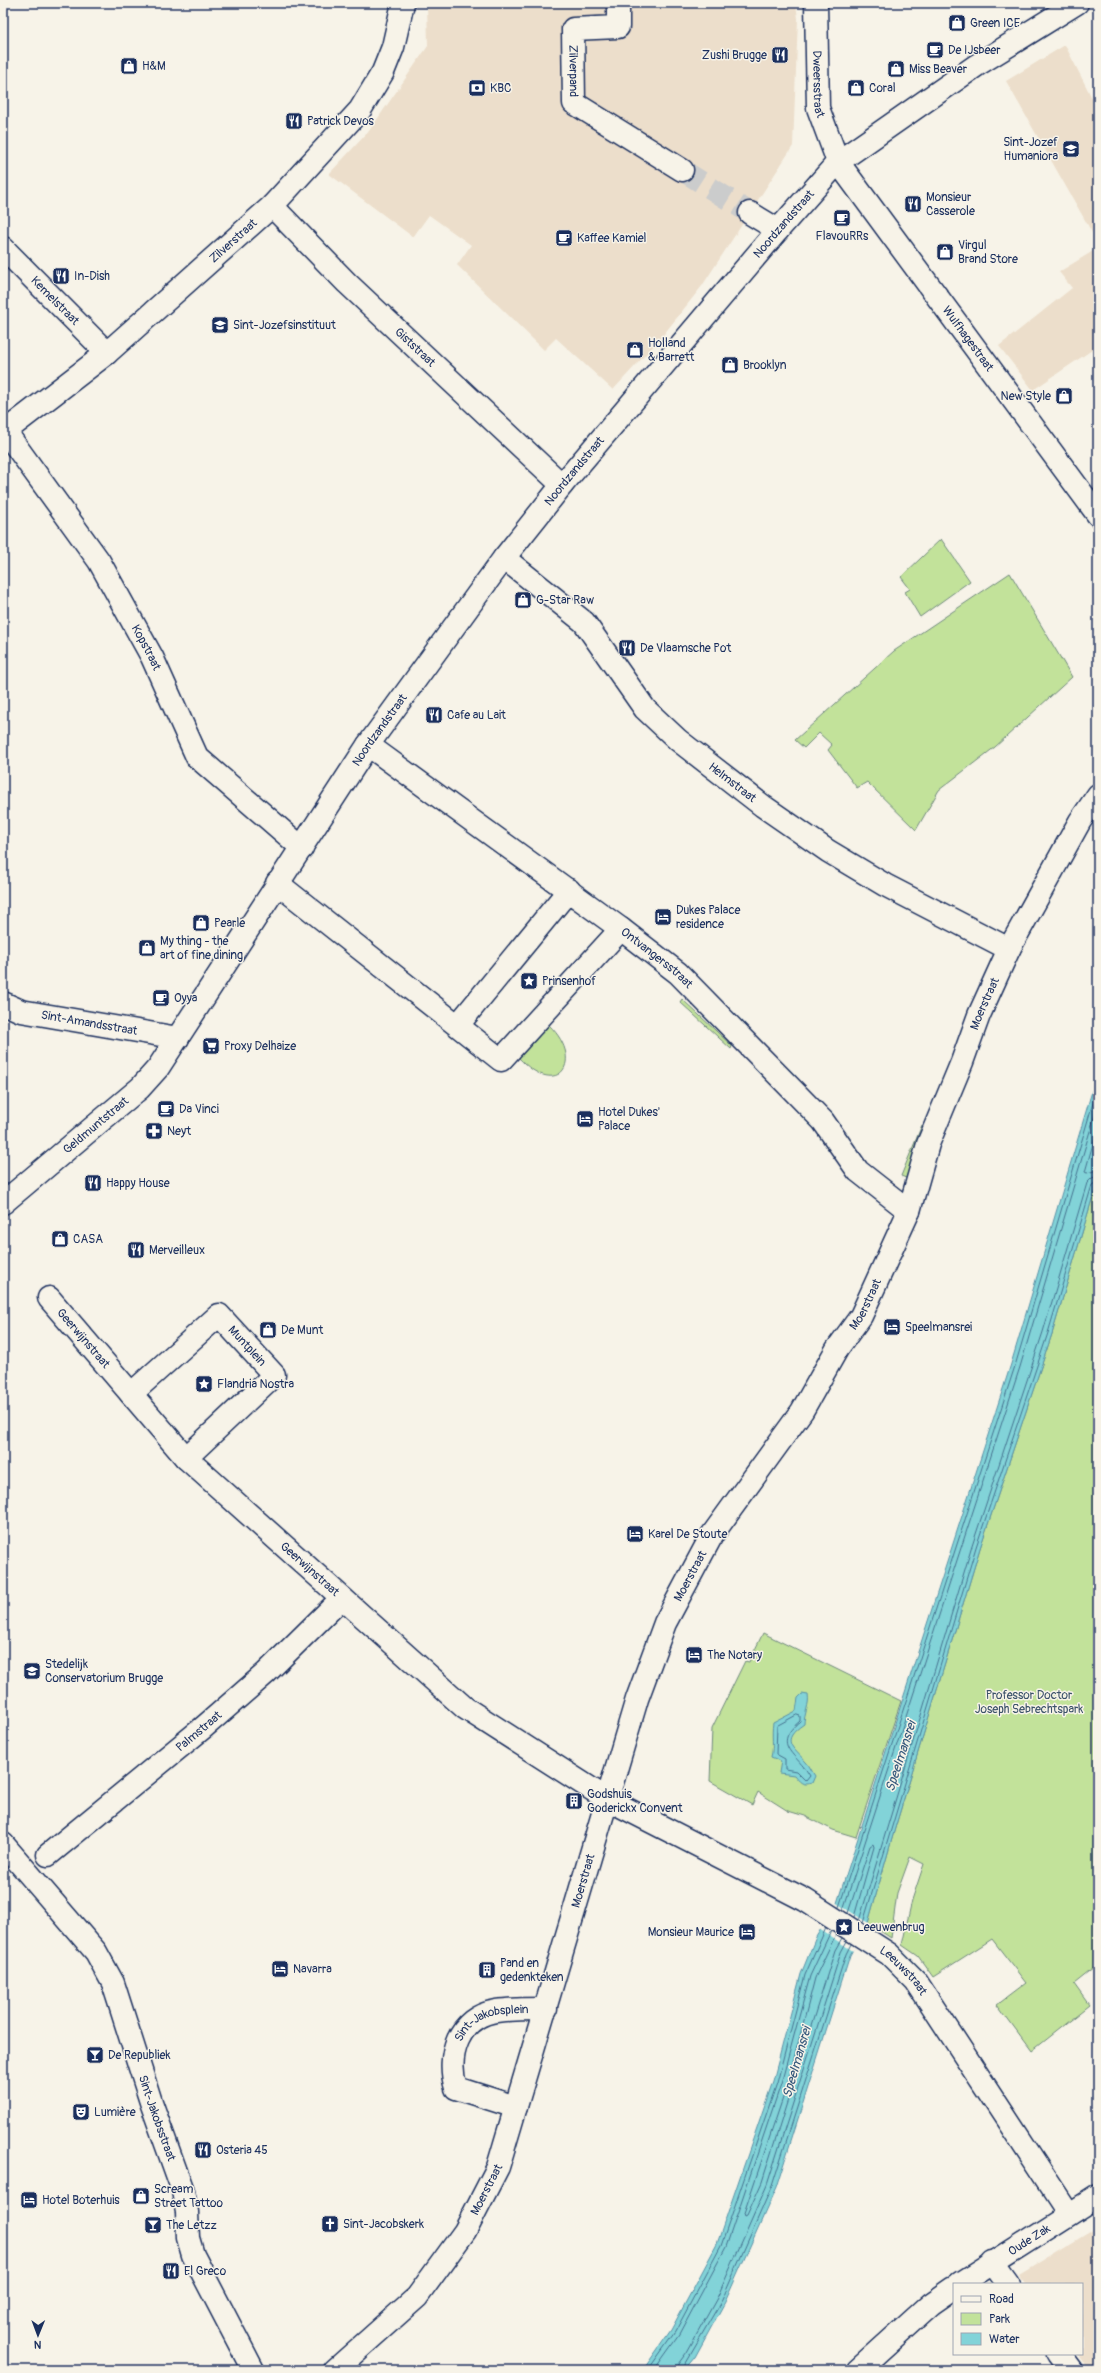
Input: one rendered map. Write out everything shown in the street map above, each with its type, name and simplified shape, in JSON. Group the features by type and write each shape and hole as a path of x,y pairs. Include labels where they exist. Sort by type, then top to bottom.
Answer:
{"street":[{"name":"Zilverstraat","path":"4,432 107,353 272,206 360,110 383,72 394,47 402,18 403,3"},
{"name":"Zilverpand","path":"618,3 618,27 573,28 574,103 682,170"},
{"name":"Dweersstraat","path":"816,3 818,108 838,162"},
{"name":"Noordzandstraat","path":"178,1038 368,744 504,558 562,485 778,230 838,162 977,65 1077,3"},
{"name":"Wulfhagestraat","path":"838,162 1098,515"},
{"name":"Giststraat","path":"272,206 347,283 562,485"},
{"path":"750,213 778,230"},
{"name":"Kemelstraat","path":"3,248 107,353"},
{"name":"Kopstraat","path":"4,432 99,561 152,656 197,757 302,848"},
{"name":"Helmstraat","path":"504,558 584,622 645,709 678,740 763,806 828,851 885,885 1008,949"},
{"name":"Ontvangersstraat","path":"368,744 569,890 692,985 823,1121 858,1171 908,1211"},
{"name":"Moerstraat","path":"335,2370 418,2297 465,2231 498,2167 607,1799 648,1666 665,1623 698,1560 733,1504 802,1411 837,1349 861,1316 908,1211 928,1144 962,1062 979,1015 1008,949 1080,821 1098,795"},
{"path":"277,883 501,1060 621,929"},
{"path":"458,1025 569,890"},
{"name":"Sint-Amandsstraat","path":"4,1005 21,1011 178,1038"},
{"name":"Geldmuntstraat","path":"3,1203 140,1088 158,1068 178,1038"},
{"name":"Geerwijnstraat","path":"49,1298 186,1458 465,1708 607,1799"},
{"name":"Muntplein","path":"130,1394 219,1315 274,1375 186,1458"},
{"name":"Palmstraat","path":"48,1855 204,1727 266,1673 342,1598"},
{"name":"Leeuwstraat","path":"607,1799 805,1900 888,1954 916,1981 1069,2214"},
{"name":"Sint-Jakobsstraat","path":"3,1844 96,1952 113,1983 151,2102 183,2191 187,2212 188,2238 193,2255 253,2370"},
{"name":"Sint-Jakobsplein","path":"516,2107 456,2088 451,2073 452,2055 458,2039 473,2021 494,2011 546,2009"},
{"name":"Oude Zak","path":"961,2283 992,2262 1098,2196"},
{"path":"992,2262 1007,2283"},
{"path":"858,2370 931,2304 953,2289"},
{"path":"1060,2355 1071,2370"}],"shaded area":[{"path":"427,3 796,3 798,19 793,146 702,286 660,339 613,390 556,338 544,350 457,265 471,245 429,215 413,237 329,174 369,131 428,46"},
{"name":"Sint-Jozef Humaniora","path":"1065,45 1093,100 1098,97 1098,243 1006,81"},
{"path":"1098,248 1098,346 1033,390 999,346 1072,288 1059,272"},
{"path":"1098,2227 1098,2370 1089,2370 1078,2355 1083,2355 1083,2283 1024,2283 1019,2275"}],"green space":[{"path":"941,539 970,581 920,617 905,592 910,589 901,577"},
{"path":"1010,573 1072,677 995,747 939,790 916,830 867,782 857,788 828,750 832,745 819,733 804,748 795,740 894,651"},
{"path":"682,999 732,1046 731,1049 680,1002"},
{"path":"549,1025 560,1038 565,1051 566,1062 562,1071 555,1076 545,1076 533,1070 519,1058"},
{"path":"922,1125 925,1127 906,1178 901,1176"},
{"name":"Professor Doctor Joseph Sebrechtspark","path":"1098,1179 1098,1974 1094,1968 1074,1984 1089,2005 1031,2051 997,2005 1026,1983 992,1939 933,1977 918,1956 902,1945 912,1900 924,1864 910,1857 897,1893 891,1938 868,1923 895,1828 980,1548 1052,1334"},
{"path":"763,1633 901,1701 856,1837 833,1830 805,1816 788,1811 758,1792 752,1805 710,1781 712,1728 745,1661 749,1662"}],"water":[{"path":"1098,1071 1098,1179 1052,1334 980,1548 895,1828 868,1923 850,1955 776,2188 725,2302 695,2357 684,2370 643,2370 671,2330 717,2244 773,2081 801,1974 816,1937 837,1903 1011,1364"},
{"path":"802,1694 808,1695 808,1705 804,1724 796,1730 790,1740 793,1748 815,1776 812,1783 806,1784 803,1784 794,1775 779,1773 781,1761 771,1757 773,1723 796,1711 798,1698"}],"pier":[{"path":"835,1902 870,1924 853,1951 819,1929"}],"tunnel":[{"path":"682,170 750,213"}],"place":[{"name":"Green ICE","path":"957,23"},
{"name":"De IJsbeer","path":"935,50"},
{"name":"Zushi Brugge","path":"780,55"},
{"name":"H&M","path":"129,66"},
{"name":"Miss Beaver","path":"896,69"},
{"name":"KBC","path":"477,88"},
{"name":"Coral","path":"856,88"},
{"name":"Patrick Devos","path":"294,121"},
{"name":"Sint-Jozef Humaniora","path":"1071,149"},
{"name":"Monsieur Casserole","path":"913,204"},
{"name":"FlavouRRs","path":"842,218"},
{"name":"Kaffee Kamiel","path":"564,238"},
{"name":"Virgul Brand Store","path":"945,252"},
{"name":"In-Dish","path":"61,276"},
{"name":"Sint-Jozefsinstituut","path":"220,325"},
{"name":"Holland & Barrett","path":"635,350"},
{"name":"Brooklyn","path":"730,365"},
{"name":"New Style","path":"1064,396"},
{"name":"G-Star Raw","path":"523,600"},
{"name":"De Vlaamsche Pot","path":"627,648"},
{"name":"Cafe au Lait","path":"434,715"},
{"name":"Dukes Palace residence","path":"663,917"},
{"name":"Pearle","path":"201,923"},
{"name":"My thing - the art of fine dining","path":"147,948"},
{"name":"Prinsenhof","path":"529,981"},
{"name":"Oyya","path":"161,998"},
{"name":"Proxy Delhaize","path":"211,1046"},
{"name":"Da Vinci","path":"166,1109"},
{"name":"Hotel Dukes' Palace","path":"585,1119"},
{"name":"Neyt","path":"154,1131"},
{"name":"Happy House","path":"93,1183"},
{"name":"CASA","path":"60,1239"},
{"name":"Merveilleux","path":"136,1250"},
{"name":"Speelmansrei","path":"892,1327"},
{"name":"De Munt","path":"268,1330"},
{"name":"Flandria Nostra","path":"204,1384"},
{"name":"Karel De Stoute","path":"635,1534"},
{"name":"The Notary","path":"694,1655"},
{"name":"Stedelijk Conservatorium Brugge","path":"32,1671"},
{"name":"Godshuis Goderickx Convent","path":"574,1801"},
{"name":"Leeuwenbrug","path":"844,1927"},
{"name":"Monsieur Maurice","path":"747,1932"},
{"name":"Navarra","path":"280,1969"},
{"name":"Pand en gedenkteken","path":"487,1970"},
{"name":"De Republiek","path":"95,2055"},
{"name":"Lumière","path":"81,2112"},
{"name":"Osteria 45","path":"203,2150"},
{"name":"Scream Street Tattoo","path":"141,2196"},
{"name":"Hotel Boterhuis","path":"29,2200"},
{"name":"Sint-Jacobskerk","path":"330,2224"},
{"name":"The Letzz","path":"153,2225"},
{"name":"El Greco","path":"171,2271"}]}
